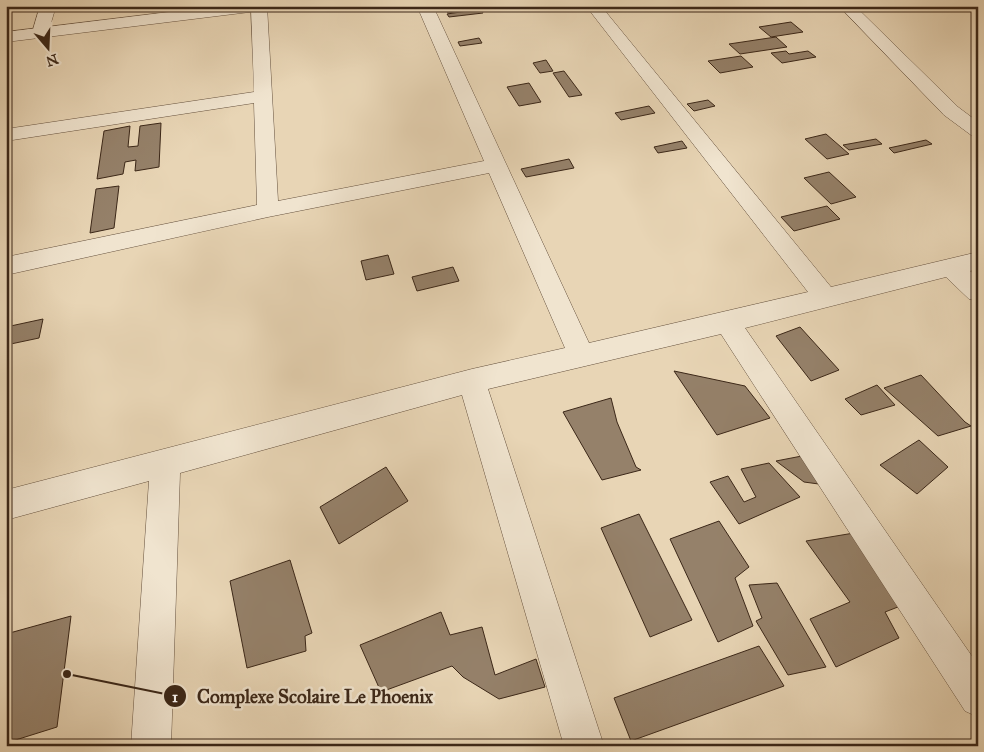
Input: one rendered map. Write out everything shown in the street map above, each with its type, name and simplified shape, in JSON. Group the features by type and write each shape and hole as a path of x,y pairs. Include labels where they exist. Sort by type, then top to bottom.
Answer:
{"street":[{"path":"40,33 48,6"},
{"path":"6,37 259,6 268,210"},
{"path":"425,6 581,355"},
{"path":"593,6 826,298"},
{"path":"846,6 951,111 978,131"},
{"path":"6,135 263,96"},
{"path":"6,266 268,210 496,166"},
{"path":"6,505 472,381 965,264 978,292"},
{"path":"727,322 978,698"},
{"path":"472,381 584,746"},
{"path":"151,746 165,464"}],"building":[{"path":"156,6 187,6 155,10"},
{"path":"482,6 483,8 448,13 445,8"},
{"path":"481,9 483,13 449,17 447,14"},
{"path":"791,22 803,32 771,37 759,27"},
{"path":"776,37 787,47 740,54 729,44"},
{"path":"479,38 482,43 460,46 458,42"},
{"path":"786,51 789,54 808,51 816,57 782,63 771,53"},
{"path":"741,56 753,67 720,73 708,61"},
{"path":"546,60 553,71 540,73 533,63"},
{"path":"564,71 582,95 569,97 553,73"},
{"path":"529,83 541,102 519,106 507,87"},
{"path":"708,100 715,106 694,111 687,104"},
{"path":"649,106 655,113 621,120 615,113"},
{"path":"161,123 159,167 135,171 136,160 125,162 123,174 97,179 104,131 130,126 128,147 138,146 140,126"},
{"path":"826,134 849,154 827,159 805,139"},
{"path":"876,139 882,144 849,150 843,145"},
{"path":"926,140 932,144 894,153 889,148"},
{"path":"682,141 687,148 658,153 654,147"},
{"path":"569,159 574,168 526,177 521,169"},
{"path":"829,172 856,197 831,204 804,178"},
{"path":"119,186 114,228 90,233 96,189"},
{"path":"827,206 840,219 794,231 781,217"},
{"path":"388,255 394,274 366,280 361,261"},
{"path":"453,267 459,281 417,291 412,277"},
{"path":"43,319 39,338 6,345 6,327"},
{"path":"800,327 839,370 811,381 776,336"},
{"path":"674,371 745,386 770,418 717,435"},
{"path":"921,375 971,426 938,436 884,388"},
{"path":"877,385 895,405 861,415 845,399"},
{"path":"611,398 617,422 636,467 641,470 602,480 563,412"},
{"path":"919,440 948,467 917,494 880,465"},
{"path":"807,455 826,485 804,482 776,461"},
{"path":"769,463 800,497 739,524 710,482 728,476 744,502 756,497 741,469"},
{"path":"386,467 408,501 339,544 320,507"},
{"path":"639,514 692,620 650,637 601,528"},
{"path":"719,521 749,567 735,578 753,626 718,642 670,539"},
{"path":"854,533 903,605 885,612 899,638 836,667 810,619 850,602 806,541"},
{"path":"290,560 312,633 305,636 306,651 247,668 230,581"},
{"path":"777,583 826,667 788,675 756,621 762,618 749,585"},
{"path":"441,612 450,635 482,627 495,675 536,659 545,687 499,699 463,677 452,666 381,692 360,645"},
{"path":"71,616 57,727 6,743 6,634"},
{"path":"759,646 784,686 631,741 614,698"}],"place":[{"name":"Complexe Scolaire Le Phoenix","path":"67,674"}]}
